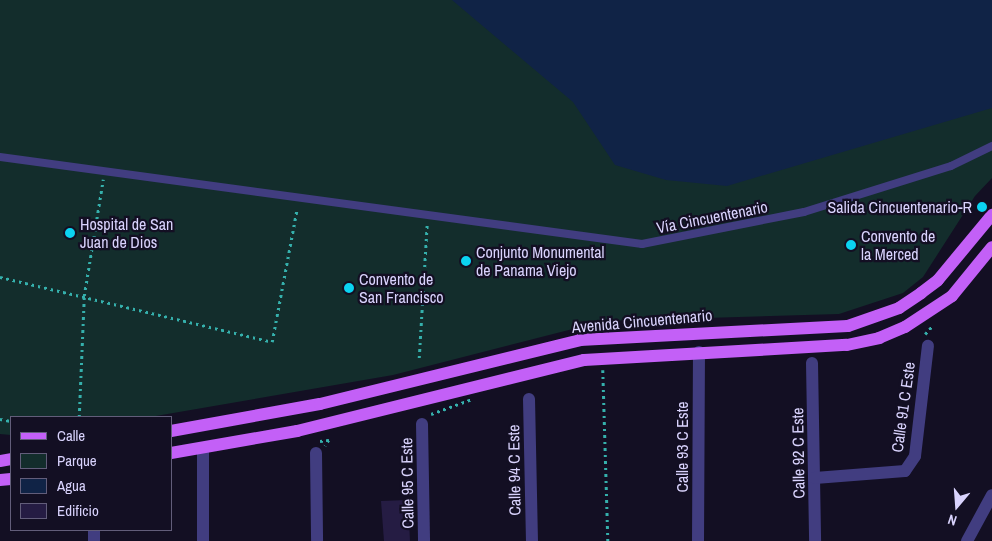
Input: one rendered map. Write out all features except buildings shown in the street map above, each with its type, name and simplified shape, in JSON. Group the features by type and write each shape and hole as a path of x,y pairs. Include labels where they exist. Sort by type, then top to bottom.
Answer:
{"main road":[{"name":"Avenida Cincuentenario","path":"172,431 320,404 580,340 848,326 899,308 938,280 992,214"},
{"name":"Avenida Cincuentenario","path":"172,453 297,431 468,386 603,358 847,345 878,338 905,327 952,296 992,247"}],"street":[{"name":"Calle 91 C Este","path":"815,478 905,471 915,456 928,346"},
{"name":"Calle 93 C Este","path":"698,541 699,352"},
{"name":"Calle 92 C Este","path":"812,364 815,541"},
{"name":"Calle 94 C Este","path":"529,399 532,541"},
{"name":"Calle 95 C Este","path":"422,424 424,541"},
{"path":"202,448 203,541"},
{"path":"316,453 317,541"},
{"path":"967,541 992,495"}],"lane":[{"name":"Vía Cincuentenario","path":"0,157 642,244 804,212 951,166 992,146"}],"path":[{"path":"79,416 84,296 104,171"},
{"path":"0,277 272,342 299,198"},
{"path":"419,358 427,215"},
{"path":"603,358 608,541"}],"green space":[{"name":"Conjunto Monumental de Panama Viejo","path":"0,0 992,0 992,178 975,196 923,277 903,293 839,314 604,321 393,375 156,416 10,416 10,435 0,434"}],"water":[{"path":"452,0 992,0 992,108 727,186 666,180 615,165 573,102"}],"place":[{"name":"Salida Cincuentenario-R","path":"982,207"},
{"name":"Hospital de San Juan de Dios","path":"70,233"},
{"name":"Convento de la Merced","path":"851,245"},
{"name":"Conjunto Monumental de Panama Viejo","path":"466,261"},
{"name":"Convento de San Francisco","path":"349,288"}]}
